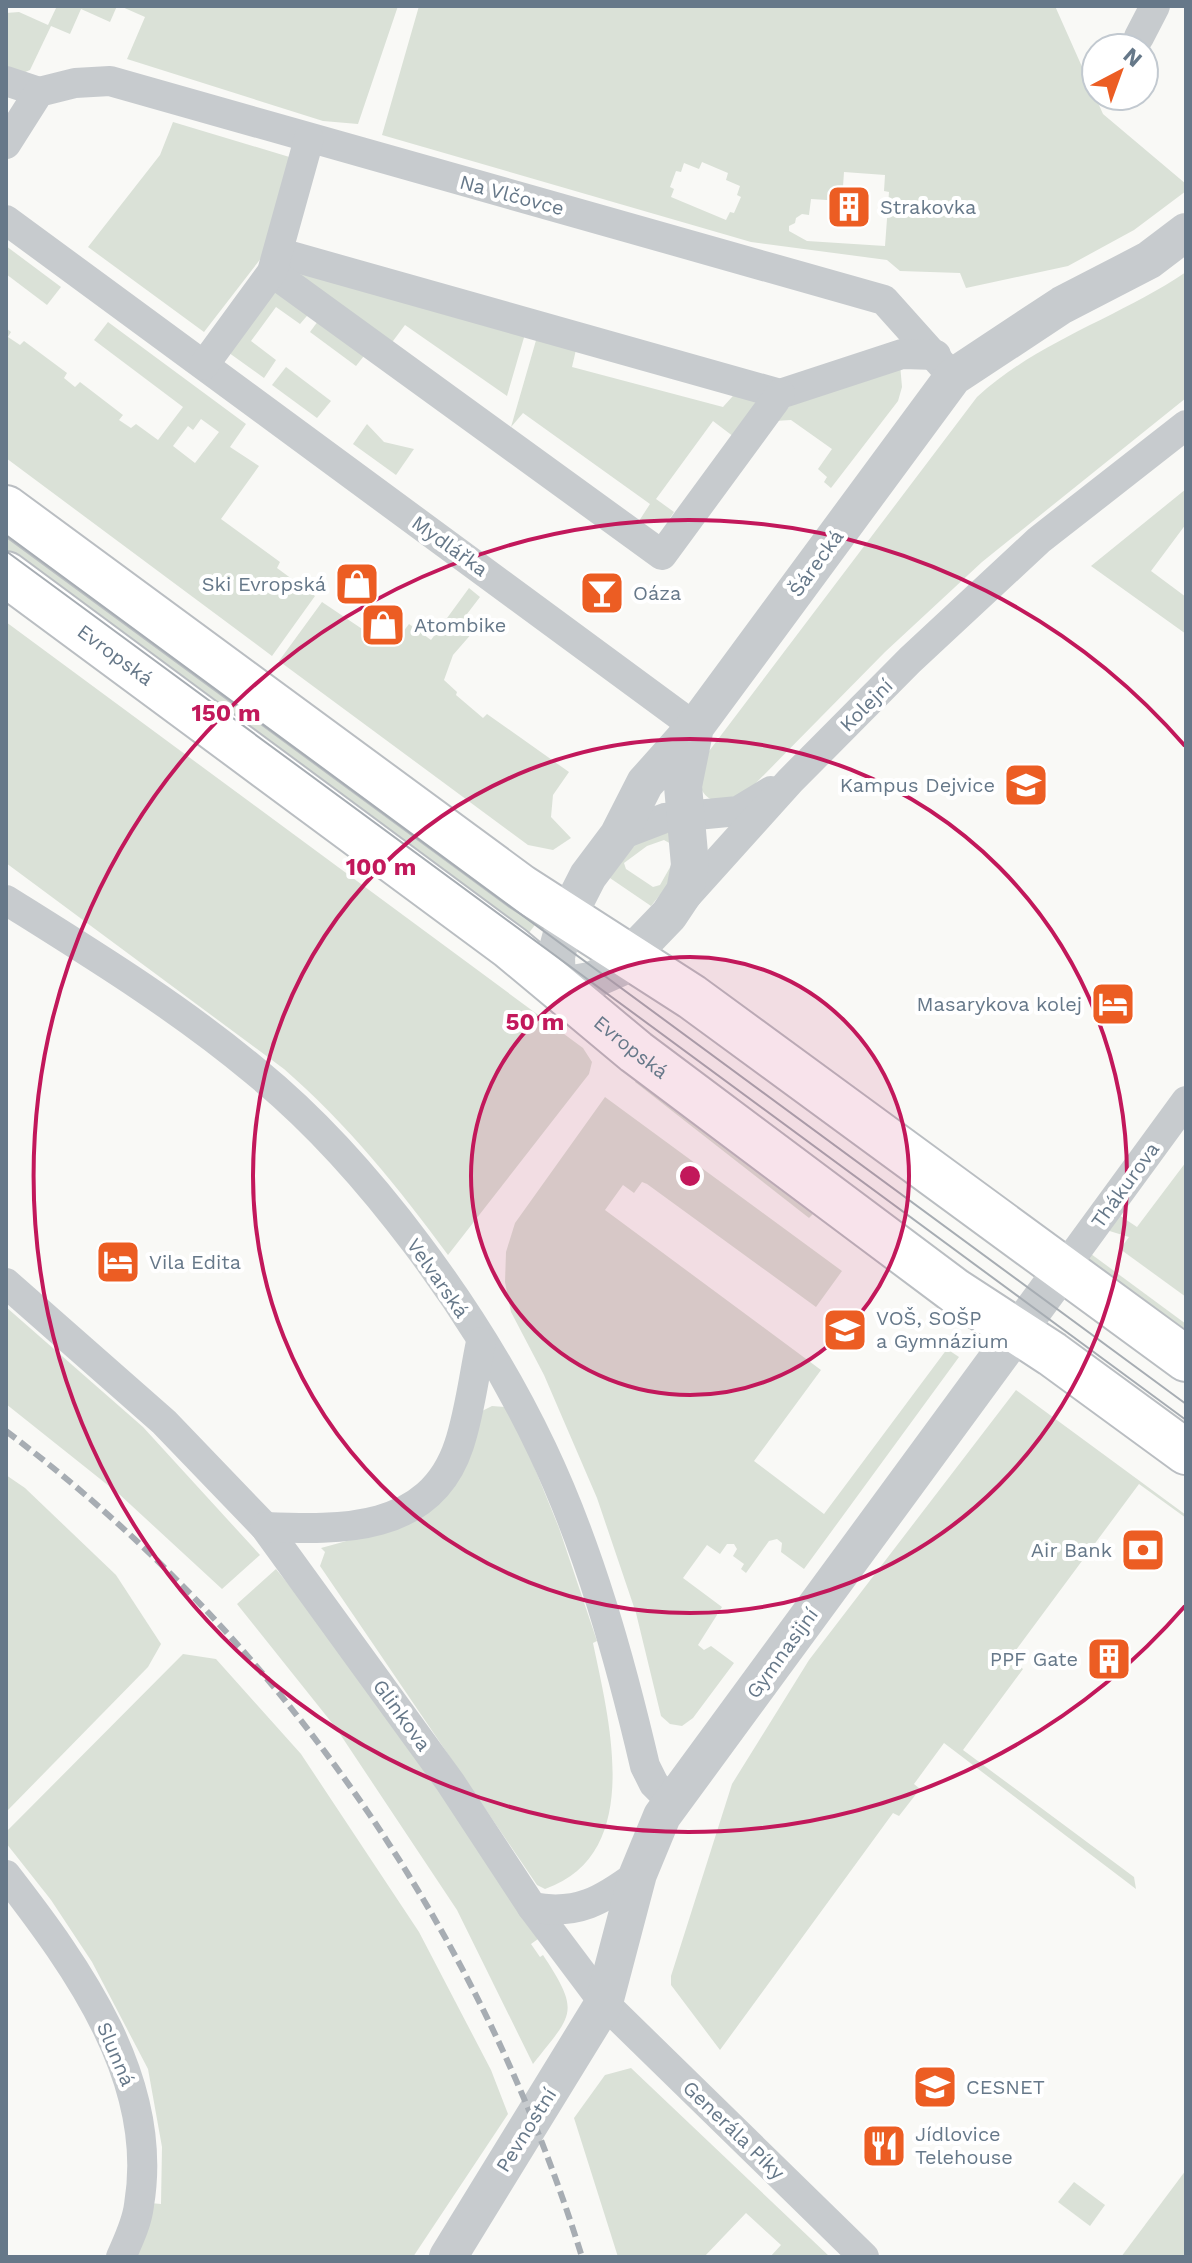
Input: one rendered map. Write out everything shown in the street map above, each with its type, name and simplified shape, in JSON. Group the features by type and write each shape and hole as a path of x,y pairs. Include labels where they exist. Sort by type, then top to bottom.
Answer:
{"main road":[{"path":"6,508 566,919 632,957 682,991 1186,1359"},
{"name":"Evropská","path":"6,574 510,947 636,1052 955,1291 1017,1331 1186,1452"}],"street":[{"path":"1142,32 1155,6"},
{"path":"6,81 39,92 6,144"},
{"name":"Na Vlčovce","path":"39,92 75,83 110,81 884,300 944,366"},
{"path":"204,365 276,262 309,139"},
{"name":"Mydlářka","path":"6,220 695,727"},
{"name":"Šárecká","path":"557,987 556,956 566,919 588,876 618,836 645,783 695,727 944,366 1149,260 1186,232"},
{"path":"276,262 780,394 902,354 944,366"},
{"path":"276,262 662,555 780,394"},
{"name":"Kolejní","path":"557,987 605,976 632,957 790,781 910,660 1039,540 1186,425"},
{"path":"669,915 685,891 690,865 685,769 695,727"},
{"path":"618,836 647,822 686,814 725,815 738,811 790,781"},
{"name":"Velvarská","path":"6,900 163,999 258,1072 342,1153 393,1214 481,1342 542,1449 607,1628 645,1766 654,1784 672,1802"},
{"name":"Thákurova","path":"1064,1268 1186,1101"},
{"name":"Gymnasijní","path":"604,2003 638,1874 650,1842 672,1802 1064,1268"},
{"name":"Glinkova","path":"6,1283 164,1422 265,1527 450,1782 532,1907 604,2003"},
{"path":"265,1527 345,1528 374,1524 409,1509 439,1481 459,1447 481,1342"},
{"path":"532,1907 551,1911 588,1906 638,1874"},
{"name":"Slunná","path":"6,1875 42,1921 95,2006 133,2092 142,2152 139,2206 121,2257"},
{"name":"Pevnostní","path":"452,2255 604,2003"},
{"name":"Generála Píky","path":"604,2003 864,2257"}],"shaded area":[{"path":"57,6 117,6 110,22 81,9 70,34 51,26 30,70 23,73 6,67 6,13 19,12 48,25"},
{"path":"120,6 398,6 358,124 323,121 127,59 145,17"},
{"path":"419,6 1055,6 1080,62 1080,112 1102,112 1186,184 1186,191 1134,230 1068,266 966,288 960,273 900,271 887,260 751,242 382,135","holes":["702,162 728,173 726,180 740,186 737,195 741,197 734,213 730,212 726,220 671,197 674,189 670,187 676,171 681,172 684,163 699,169","844,172 885,175 884,191 889,192 885,246 807,241 789,231 796,218 802,214 809,215 811,199 842,201"]},
{"path":"173,122 296,159 265,253 204,332 88,247 160,155"},
{"path":"6,246 61,287 47,305 6,274"},
{"path":"294,267 525,334 507,396 405,325 390,345 314,289"},
{"path":"1186,272 1186,398 982,562 885,652 755,784 735,797 716,801 709,798 699,781 697,767 977,397 1026,360"},
{"path":"278,289 312,310 300,324 276,307 251,341 276,360 264,378 225,350"},
{"path":"321,317 367,352 356,366 310,332"},
{"path":"108,322 246,424 230,447 259,466 221,519 280,562 277,568 315,596 272,656 6,458 6,328 11,332 8,337 20,345 24,341 67,373 64,378 75,387 80,382 123,415 119,420 131,428 136,424 158,440 183,407 94,340","holes":["201,419 219,432 195,463 173,446 188,426 193,430"]},
{"path":"539,330 578,341 572,367 723,407 741,387 754,396 758,412 738,440 713,421 656,499 674,512 670,518 639,521 650,504 523,413 511,427"},
{"path":"900,364 902,387 898,401 831,488 824,482 827,477 818,469 832,449 791,420 774,421 798,399"},
{"path":"286,367 331,401 317,418 272,385"},
{"path":"367,424 384,442 414,449 396,475 353,444"},
{"path":"1186,489 1186,524 1151,571 1186,597 1186,634 1091,566"},
{"path":"6,526 540,918 523,941 6,556"},
{"path":"469,588 480,597 467,614 480,624 453,655 444,680 483,718 487,714 569,772 553,795 551,817 571,838 553,850 528,845 279,661 322,602 386,645 396,641 409,624 431,640"},
{"path":"6,622 583,1048 592,1062 589,1074 448,1255 371,1158 284,1069 6,863"},
{"path":"670,830 681,836 675,876 651,906 607,876 618,858 632,844","holes":["664,840 673,845 673,862 660,885 653,887 626,869 624,863 647,846"]},
{"path":"638,1076 813,1214 809,1218 635,1082"},
{"path":"605,1097 842,1271 816,1307 647,1184 642,1182 634,1193 623,1185 605,1210 821,1370 754,1461 824,1514 947,1349 959,1357 804,1569 781,1552 782,1543 777,1539 769,1541 746,1573 741,1569 744,1564 733,1556 737,1549 734,1544 727,1544 720,1554 707,1545 683,1578 722,1607 698,1645 704,1650 711,1646 734,1663 693,1718 682,1726 670,1724 661,1716 636,1613 597,1498 544,1375 511,1312 505,1282 506,1252 515,1223"},
{"path":"1186,1162 1186,1297 1120,1249 1129,1237 1103,1229 1116,1213 1137,1227"},
{"path":"1087,1251 1186,1324 1186,1337 1089,1265"},
{"path":"6,1307 143,1427 260,1555 222,1589 119,1494 6,1404"},
{"path":"1016,1390 1186,1515 1186,1518 1139,1484 1010,1658 1023,1669 963,1750 1134,1877 1136,1889 944,1743 914,1784 920,1789 899,1816 893,1813 720,2050 671,1985 671,1976 732,1784 809,1660"},
{"path":"492,1406 505,1407 514,1417 559,1528 597,1641 593,1643 611,1745 612,1782 608,1816 597,1847 576,1872 545,1889 537,1885 320,1566 325,1552 321,1548 405,1525 480,1412"},
{"path":"6,1475 25,1488 116,1575 161,1644 148,1667 6,1812"},
{"path":"276,1569 379,1704 538,1939 531,1944 540,1957 543,1955 563,1989 567,2012 557,2034 533,2064 457,1910 336,1728 237,1604"},
{"path":"183,1654 216,1659 301,1754 419,1932 491,2070 508,2114 413,2257 132,2257 150,2203 161,2204 162,2147 148,2069 92,1962 51,1900 6,1843 6,1832"},
{"path":"631,2068 830,2257 770,2257 781,2245 746,2213 704,2257 618,2257 574,2118 605,2075"},
{"path":"1186,2170 1186,2257 1121,2257"},
{"path":"1074,2182 1105,2205 1090,2226 1058,2202"}],"tram line":[{"path":"6,535 1186,1404"},
{"path":"6,551 1186,1420"}],"railway":[{"path":"6,1431 105,1512 197,1601 282,1697 359,1799 428,1907 488,2019 539,2136 582,2257"}],"place":[{"name":"Strakovka","path":"849,207"},
{"name":"Ski Evropská","path":"357,584"},
{"name":"Oáza","path":"602,593"},
{"name":"Atombike","path":"383,625"},
{"name":"Kampus Dejvice","path":"1026,785"},
{"name":"Masarykova kolej","path":"1113,1004"},
{"name":"Vila Edita","path":"118,1262"},
{"name":"VOŠ, SOŠP a Gymnázium","path":"845,1330"},
{"name":"Air Bank","path":"1143,1550"},
{"name":"PPF Gate","path":"1109,1659"},
{"name":"CESNET","path":"935,2087"},
{"name":"Jídlovice Telehouse","path":"884,2146"}]}
